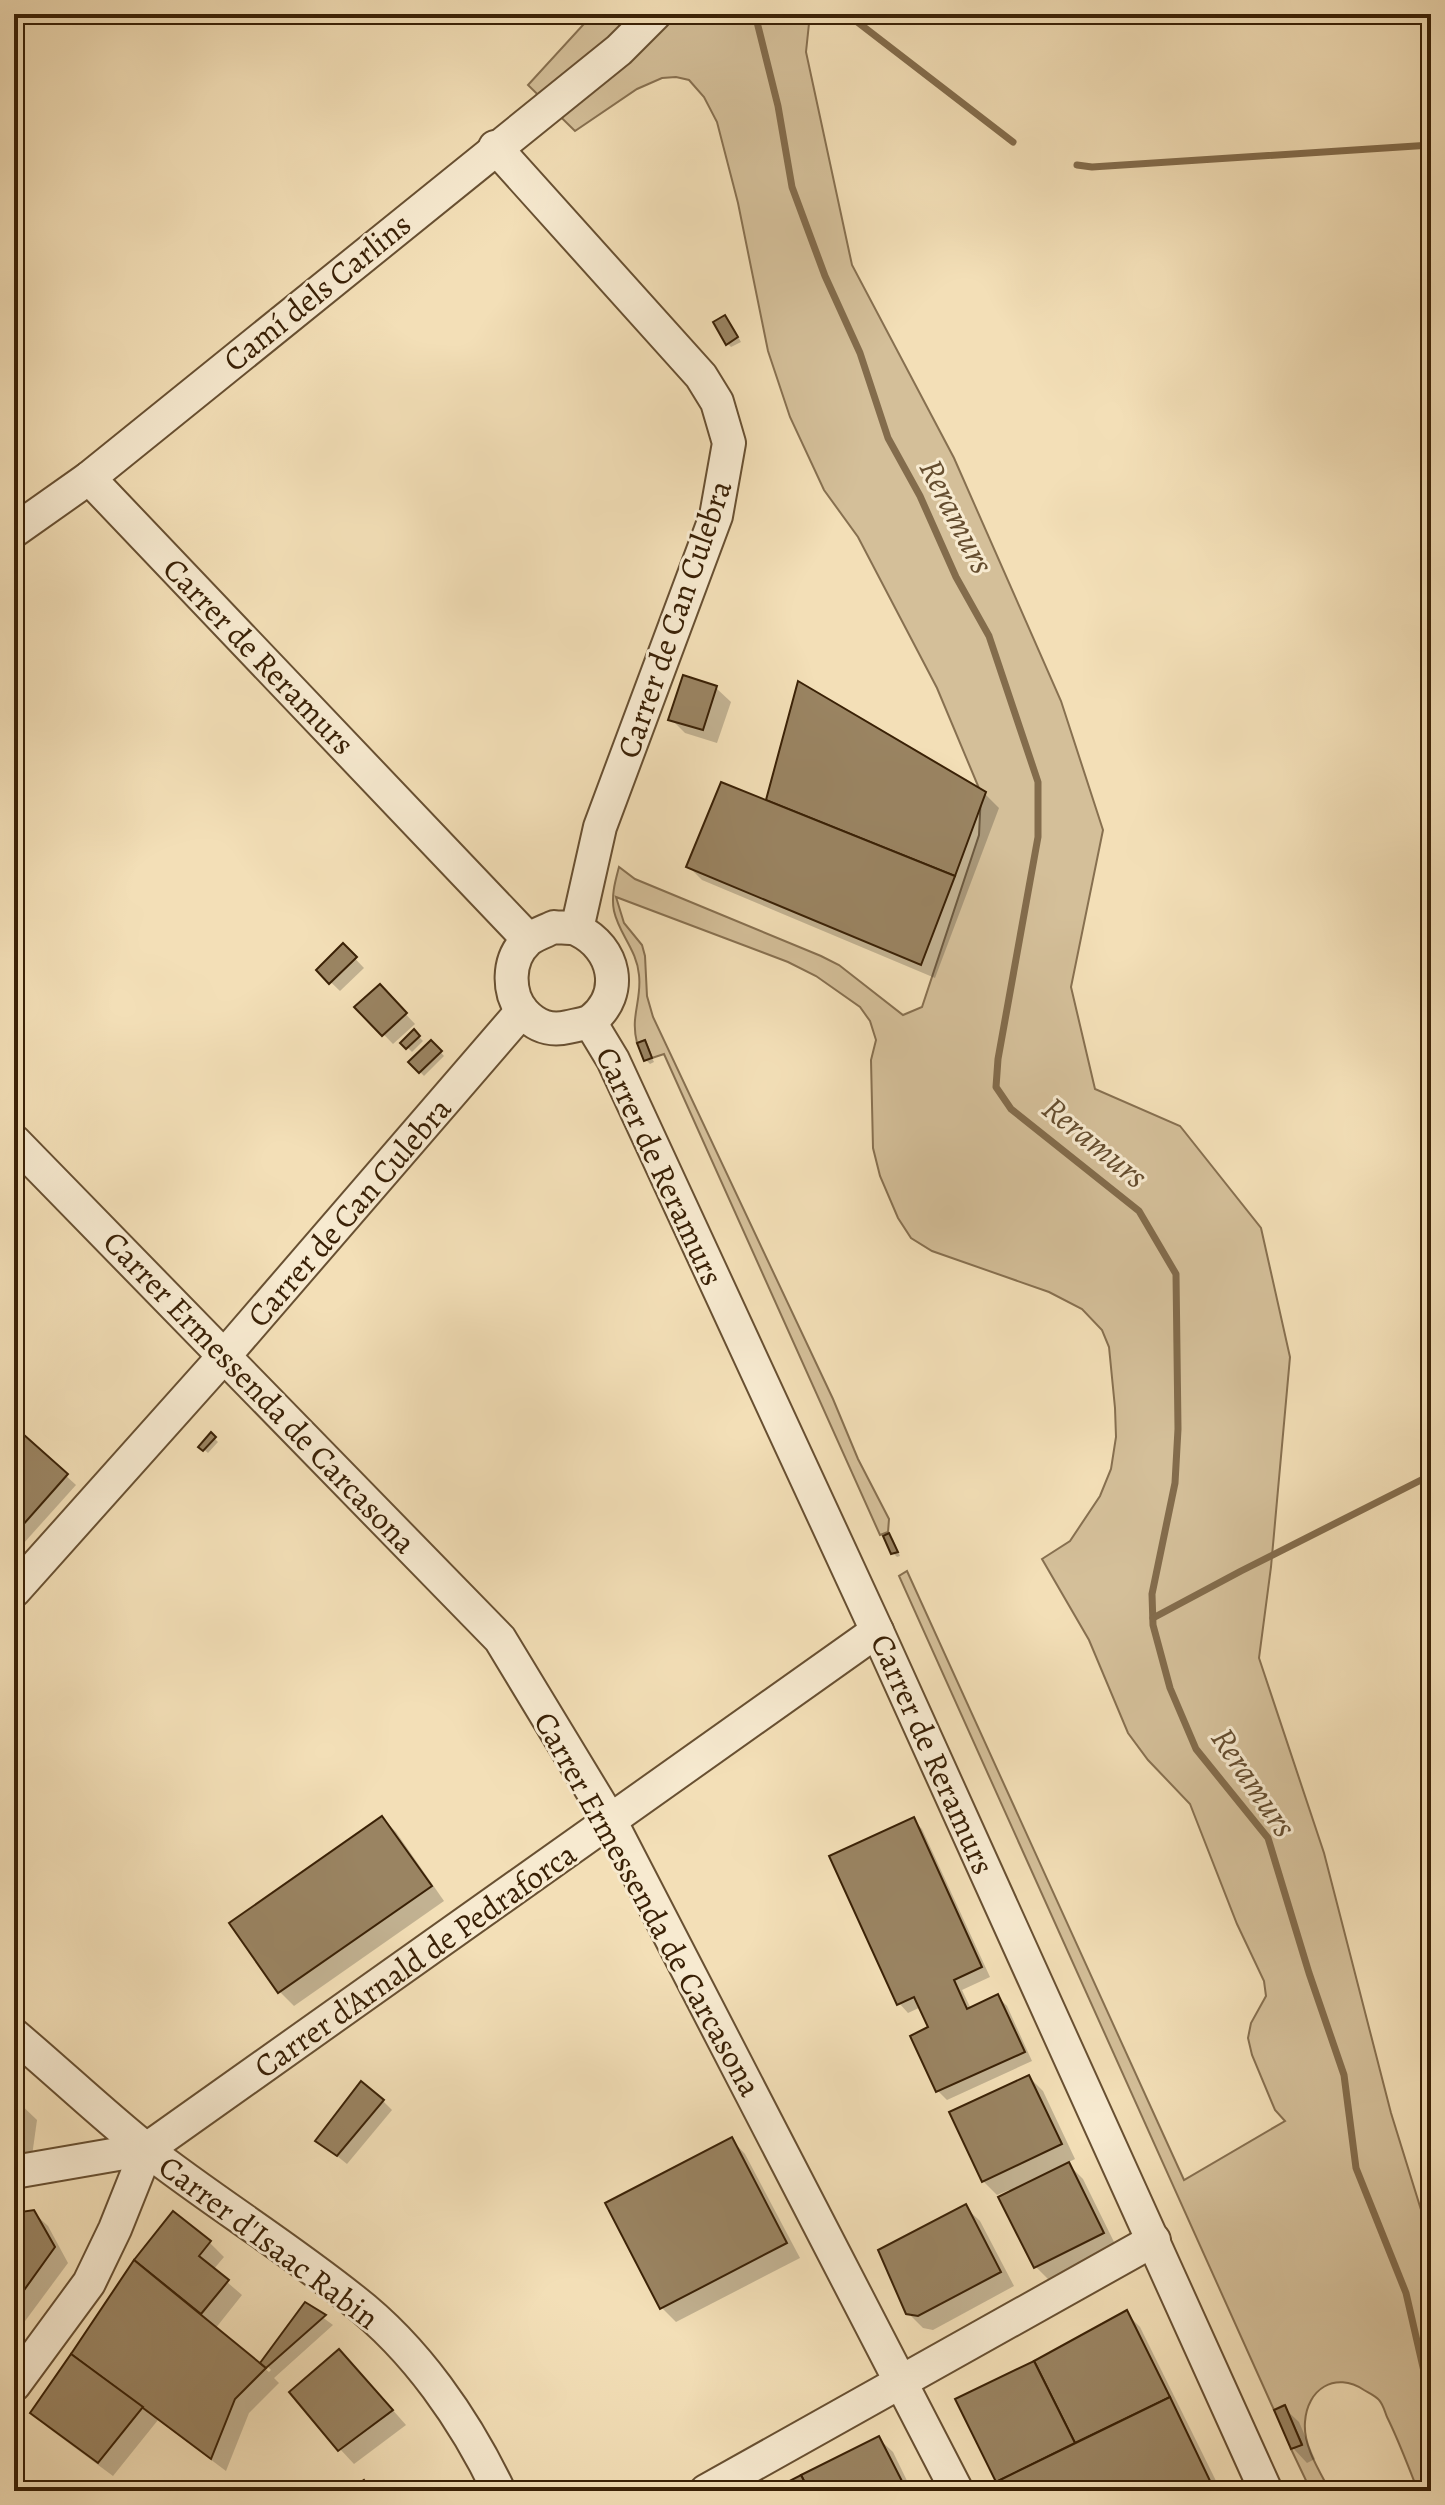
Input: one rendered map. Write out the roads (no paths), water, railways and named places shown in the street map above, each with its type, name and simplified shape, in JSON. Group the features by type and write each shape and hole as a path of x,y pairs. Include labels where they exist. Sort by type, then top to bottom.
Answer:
{"street":[{"name":"Camí dels Carlins","path":"14,531 89,478 495,147 619,50 655,14"},
{"name":"Carrer de Can Culebra","path":"495,147 701,376 717,402 729,443 716,516 600,827 577,929"},
{"name":"Carrer de Reramurs","path":"89,478 528,939"},
{"path":"554,927 577,929 607,954 613,984 607,1003 590,1022 558,1030 539,1026 522,1011 510,981 516,955 528,939 554,927"},
{"name":"Carrer de Can Culebra","path":"14,1591 225,1355 522,1011"},
{"name":"Carrer de Reramurs","path":"590,1022 613,1060 877,1631 1266,2491"},
{"name":"Carrer Ermessenda de Carcasona","path":"14,1141 500,1639 611,1822 957,2491"},
{"name":"Carrer d'Arnald de Pedraforca","path":"147,2149 877,1631"},
{"name":"Carrer d'Isaac Rabin","path":"14,2035 147,2149 356,2301 407,2352 458,2416 499,2491"},
{"path":"14,2172 147,2149"},
{"path":"14,2385 89,2283 115,2229 147,2149"},
{"path":"706,2491 1154,2240"}],"waterway":[{"name":"Reramurs","path":"755,14 778,106 792,187 825,276 860,353 888,438 920,496 956,577 989,636 1038,782 1038,837 998,1059 996,1087 1011,1109 1139,1211 1176,1274 1178,1429 1175,1483 1152,1594 1153,1625 1170,1688 1196,1749 1268,1838 1344,2075 1356,2168 1406,2293 1431,2402"},
{"path":"847,14 1013,142"},
{"path":"1077,165 1092,167 1431,145"},
{"path":"1153,1618 1431,1475"}]}
